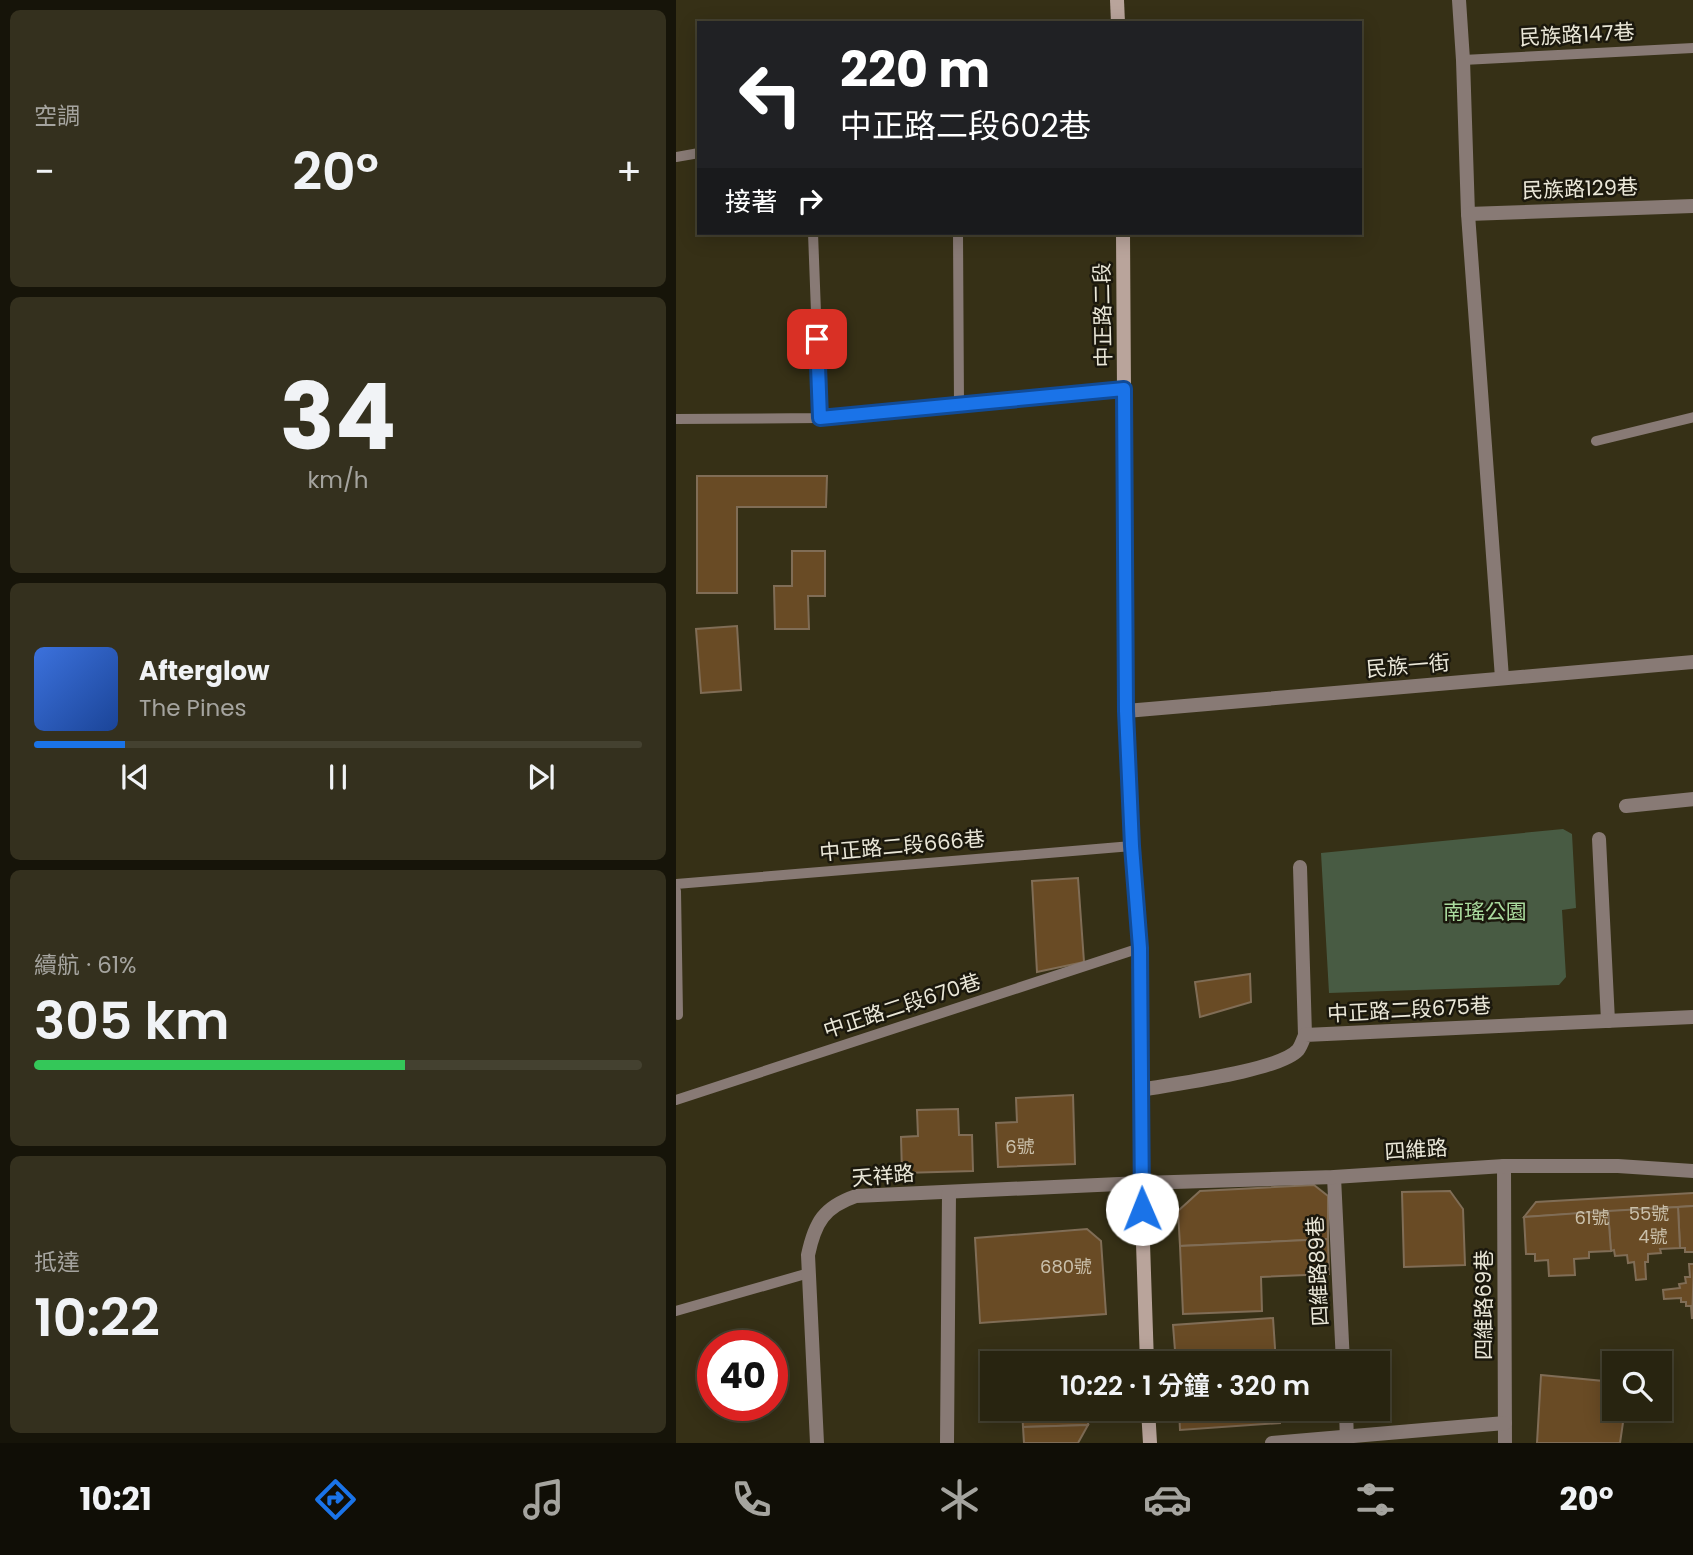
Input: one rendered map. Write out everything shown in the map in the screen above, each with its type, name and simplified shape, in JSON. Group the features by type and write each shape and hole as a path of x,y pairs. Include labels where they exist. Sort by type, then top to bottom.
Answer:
{"street":[{"path":"1117,0 1118,21"},
{"path":"1459,0 1468,214 1503,678"},
{"name":"民族路129巷","path":"1468,214 1693,206"},
{"name":"中正路二段","path":"1123,235 1126,711 1140,948 1141,1183 1147,1351"},
{"name":"民族一街","path":"1126,711 1693,662"},
{"path":"1626,806 1693,799"},
{"path":"1599,839 1608,1021"},
{"path":"1300,867 1305,1035"},
{"name":"中正路二段675巷","path":"1141,1090 1257,1068 1280,1061 1297,1051 1305,1035 1693,1017"},
{"name":"四維路","path":"1141,1183 1334,1177 1504,1166 1618,1166 1693,1171"},
{"name":"四維路69巷","path":"1504,1166 1505,1443"},
{"name":"四維路89巷","path":"1334,1177 1342,1351"},
{"name":"天祥路","path":"817,1443 808,1255 812,1236 823,1217 836,1203 856,1196 1141,1183"},
{"path":"947,1443 949,1193"},
{"path":"1149,1421 1150,1443"},
{"path":"1346,1421 1347,1440"},
{"path":"1272,1443 1347,1440 1506,1423"}],"lane":[{"name":"民族路147巷","path":"1463,60 1693,48"},
{"path":"676,157 697,153"},
{"path":"813,235 820,418"},
{"path":"958,235 959,405"},
{"path":"676,419 820,418 1124,389"},
{"path":"1596,441 1693,417"},
{"name":"中正路二段666巷","path":"676,884 1132,846"},
{"path":"676,891 678,1015"},
{"name":"中正路二段670巷","path":"676,1100 1140,948"},
{"path":"676,1311 809,1273"}],"green space":[{"name":"南瑤公園","path":"1563,829 1572,834 1576,908 1562,910 1566,977 1559,985 1329,993 1321,853"}],"building":[{"path":"697,476 827,476 826,507 737,507 737,593 697,593"},
{"path":"792,551 825,551 825,596 808,596 809,629 775,629 774,586 792,586"},
{"path":"737,626 741,690 701,693 696,629"},
{"path":"1078,878 1084,962 1037,972 1032,881"},
{"path":"1250,974 1251,1002 1200,1017 1195,982"},
{"path":"1073,1095 1075,1164 998,1167 996,1123 1017,1122 1016,1098"},
{"path":"958,1109 959,1135 972,1135 973,1171 902,1173 901,1137 918,1136 917,1110"},
{"path":"1314,1185 1328,1196 1328,1239 1180,1246 1178,1211 1200,1191"},
{"path":"1450,1191 1463,1209 1465,1265 1404,1267 1402,1192"},
{"path":"1694,1193 1694,1206 1524,1217 1536,1202"},
{"path":"1694,1206 1694,1252 1685,1252 1685,1248 1680,1248 1678,1207"},
{"path":"1678,1207 1680,1248 1660,1249 1661,1253 1648,1254 1648,1262 1645,1262 1646,1279 1636,1280 1634,1262 1628,1263 1627,1255 1615,1256 1614,1250 1611,1251 1608,1211"},
{"path":"1608,1211 1611,1251 1589,1252 1589,1258 1574,1259 1575,1275 1549,1276 1548,1260 1535,1261 1535,1254 1526,1254 1524,1217"},
{"path":"1087,1229 1101,1241 1106,1314 980,1323 975,1238"},
{"path":"1328,1239 1329,1274 1261,1277 1262,1311 1183,1314 1180,1246"},
{"path":"1689,1264 1694,1264 1692,1319 1691,1306 1681,1302 1681,1298 1664,1299 1663,1290 1680,1288 1679,1284 1686,1283 1685,1277 1690,1277"},
{"path":"1273,1318 1275,1351 1175,1351 1173,1325"},
{"path":"1541,1375 1602,1381 1602,1421 1623,1421 1620,1443 1537,1443"},
{"path":"1023,1421 1088,1421 1088,1425 1023,1427"},
{"path":"1180,1421 1280,1421 1280,1423 1180,1430"},
{"path":"1088,1425 1078,1443 1024,1443 1023,1427"}],"route":[{"path":"817,339 820,418 1124,389 1126,711 1140,948 1142,1209"}]}
